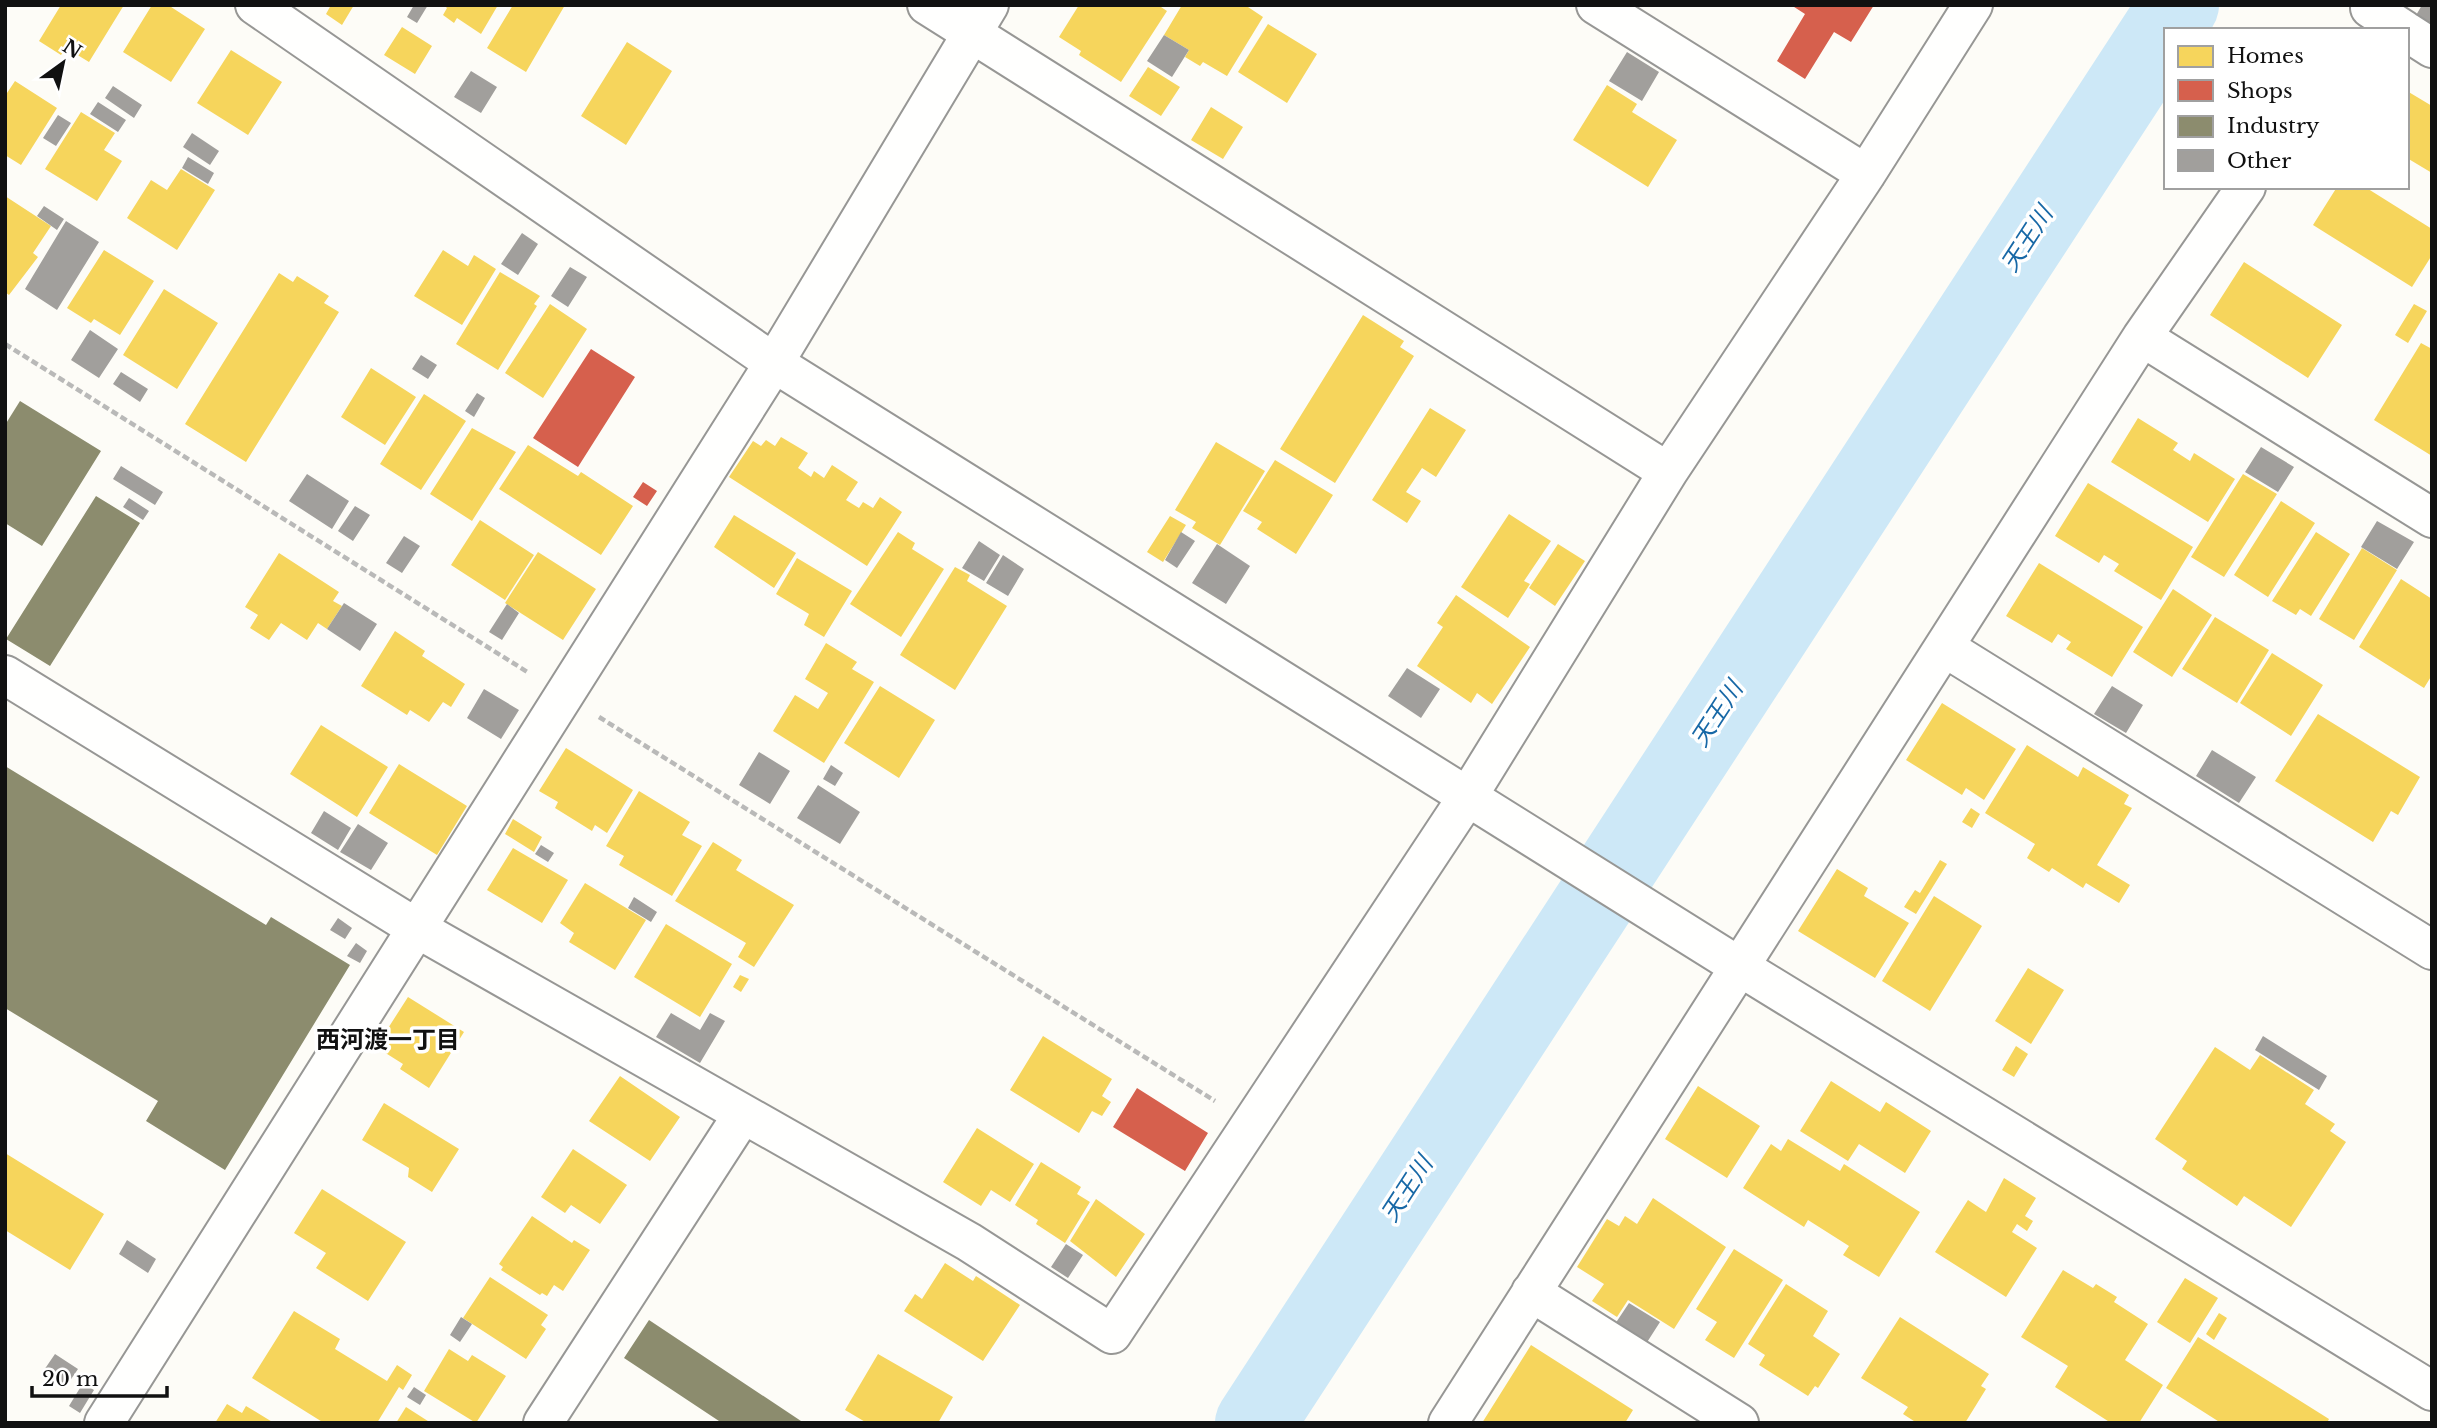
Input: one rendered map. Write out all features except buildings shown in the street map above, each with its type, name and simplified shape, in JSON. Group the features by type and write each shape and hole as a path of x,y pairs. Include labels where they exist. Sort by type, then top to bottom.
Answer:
{"street":[{"path":"255,5 774,363 1740,967 2432,1391"},
{"path":"927,5 981,19 1668,472"},
{"path":"1596,5 1866,174"},
{"path":"5,675 418,929 969,1242 1112,1334 1468,796 1668,472 1866,174 1973,5"},
{"path":"2366,14 2399,28"},
{"path":"104,1423 774,363 981,19"},
{"path":"2409,33 2432,48"},
{"path":"1448,1423 2142,337 2245,189"},
{"path":"2142,337 2432,518"},
{"path":"1944,647 2432,950"},
{"path":"543,1423 743,1114"},
{"path":"1531,1292 1739,1423"}],"path":[{"path":"5,344 1250,1123"}],"waterway":[{"name":"天王川","path":"2164,28 2179,5"},
{"name":"天王川","path":"1255,1423 2164,28"}],"district":[{"name":"西河渡一丁目","path":"388,1040"}]}
